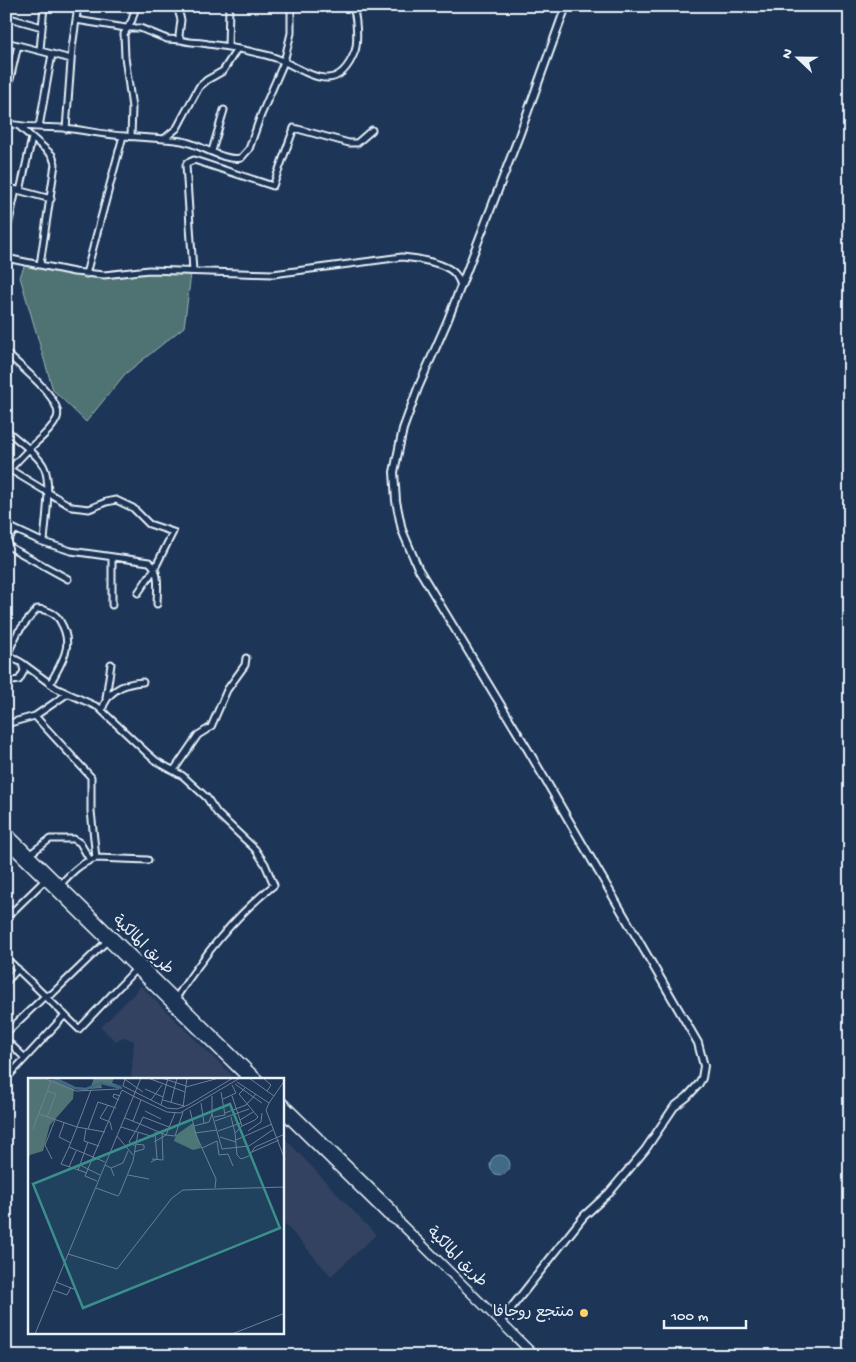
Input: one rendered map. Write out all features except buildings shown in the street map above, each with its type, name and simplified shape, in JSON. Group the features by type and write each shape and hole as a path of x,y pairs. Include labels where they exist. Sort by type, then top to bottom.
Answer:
{"main road":[{"name":"طريق المالكية","path":"6,831 60,885 107,941 176,998 257,1078"},
{"name":"طريق المالكية","path":"7,845 92,922 247,1078"},
{"name":"طريق المالكية","path":"284,1104 392,1210 400,1223"},
{"name":"طريق المالكية","path":"284,1114 387,1215 400,1223 535,1356"}],"street":[{"path":"40,50 44,6"},
{"path":"66,129 71,60 78,6"},
{"path":"131,137 132,108 124,57 124,34 132,20 136,6"},
{"path":"177,6 181,20 179,36 181,40"},
{"path":"228,6 228,48"},
{"path":"6,123 19,126 186,141 237,159 245,155 250,149 261,116 284,62 291,33 291,6"},
{"path":"76,20 126,28 140,28 167,39 258,53 321,78 334,77 342,71 352,58 357,42 355,32 356,16 352,6"},
{"path":"500,1322 584,1216 609,1193 645,1150 674,1107 693,1091 702,1078 704,1066 698,1043 532,758 419,569 402,530 394,484 394,466 398,448 414,398 440,341 519,136 566,6"},
{"path":"6,17 42,28"},
{"path":"6,42 71,60"},
{"path":"6,97 18,45"},
{"path":"164,139 177,128 200,87 223,71 237,49"},
{"path":"39,127 52,54"},
{"path":"212,151 224,110"},
{"path":"19,126 49,152 54,159 51,199 40,265"},
{"path":"193,271 187,163 194,160 273,186 294,128 349,143 357,143 372,130"},
{"path":"86,274 123,136"},
{"path":"6,235 32,138"},
{"path":"6,187 51,199"},
{"path":"6,258 86,274 104,275 149,270 273,274 410,257 451,270 456,275 461,286"},
{"path":"6,354 28,373 58,408 54,422 8,471 68,505 80,509 93,509 109,500 120,501 133,508 149,524 173,532 155,568 138,593"},
{"path":"6,430 29,449 46,470 48,492 44,542"},
{"path":"6,525 44,542 71,551 144,561 153,564 155,568 157,604"},
{"path":"15,530 6,543 68,580"},
{"path":"112,558 112,605"},
{"path":"50,684 66,654 68,645 67,633 59,618 44,609 36,609 18,632 6,654 22,663 50,684 67,694 102,710 156,761 183,776 207,798 217,814 255,849 265,864 274,885 243,912 214,944 176,998"},
{"path":"174,770 198,735 211,727 226,690 245,664 246,658"},
{"path":"6,682 19,680 24,671 22,663"},
{"path":"102,710 111,664"},
{"path":"105,700 119,688 143,682"},
{"path":"6,724 35,716 67,694"},
{"path":"35,716 91,777 93,859"},
{"path":"30,854 50,839 74,839 80,843 93,859"},
{"path":"60,885 73,870 93,859 148,860"},
{"path":"6,918 45,880"},
{"path":"6,1032 45,996 52,994 107,941"},
{"path":"6,958 79,1028 134,963"},
{"path":"6,982 18,969"},
{"path":"6,1078 65,1014"},
{"path":"6,1040 25,1058"}],"shaded area":[{"path":"141,986 235,1078 131,1078 134,1041 124,1037 115,1041 101,1027"},
{"path":"284,1137 376,1235 331,1276 284,1223"},
{"path":"496,1155 504,1155 510,1161 510,1169 504,1175 496,1175 490,1169 490,1161"}],"green space":[{"path":"25,264 97,278 148,271 191,274 184,327 125,374 86,422 53,390 20,277"}],"place":[{"name":"منتجع روجافا","path":"584,1313"}]}
